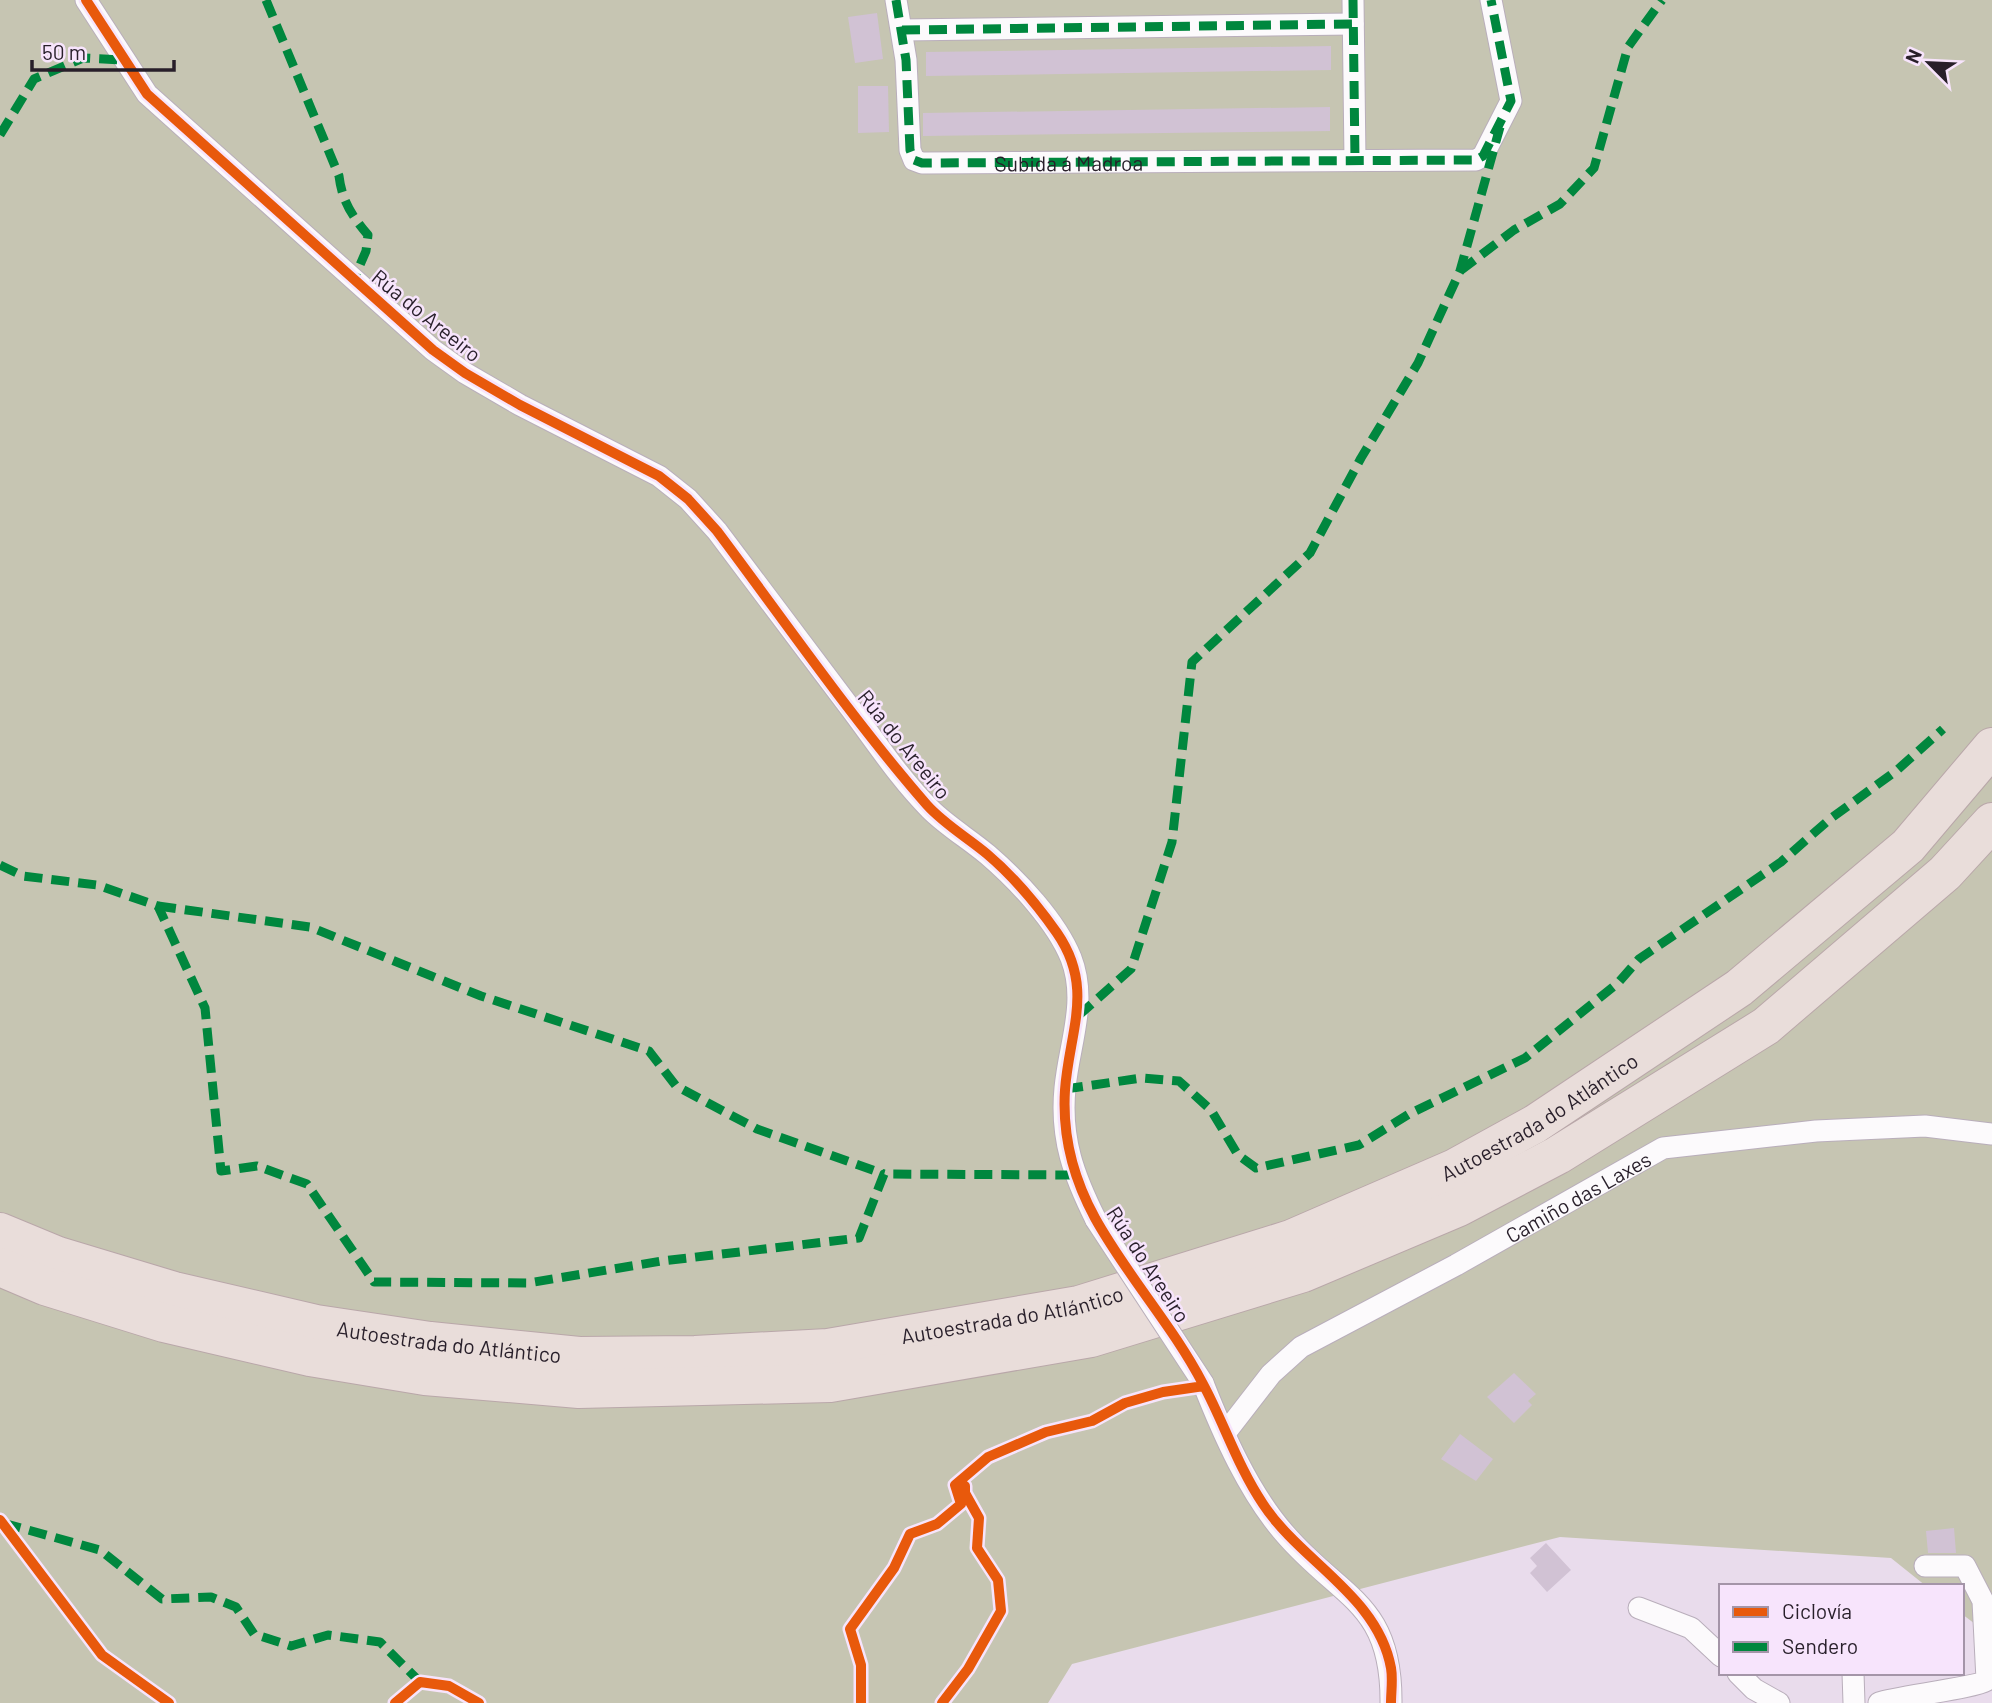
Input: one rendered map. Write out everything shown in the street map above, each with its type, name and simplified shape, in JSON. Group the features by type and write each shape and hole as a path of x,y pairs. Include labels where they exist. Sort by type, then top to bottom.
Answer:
{"highway":[{"name":"Autoestrada do Atlántico","path":"0,1232 58,1256 174,1291 316,1324 430,1341 579,1356 695,1355 828,1348 1079,1305 1291,1239 1455,1168 1535,1124 1739,988 1908,846 1992,747"},
{"name":"Autoestrada do Atlántico","path":"0,1268 45,1286 164,1323 310,1357 425,1376 579,1390 830,1383 1091,1338 1303,1273 1459,1207 1558,1155 1766,1026 1945,873 1992,822"}],"street":[{"name":"Rúa do Areeiro","path":"86,0 147,94 433,350 465,373 520,405 659,476 688,499 717,531 930,809 990,857 1058,934 1071,959 1079,991 1078,1016 1065,1089 1065,1121 1073,1175 1096,1220 1203,1383 1261,1502 1285,1534 1357,1600 1377,1628 1391,1668 1391,1703"},
{"name":"Subida á Madroa","path":"896,0 902,30 910,150 914,160 922,163 1476,160 1483,156 1511,102 1491,0"},
{"path":"1353,0 1355,160"},
{"path":"902,30 1353,24"},
{"name":"Camiño das Laxes","path":"1226,1432 1271,1374 1301,1347 1457,1265 1663,1148 1816,1131 1925,1126 1992,1134"},
{"path":"1879,1703 1979,1685 1987,1680 1983,1601 1965,1566 1925,1566"},
{"path":"1639,1608 1691,1628 1719,1654"},
{"path":"1740,1675 1754,1689 1779,1703"},
{"path":"1853,1675 1854,1703"}],"green space":[{"path":"0,0 1992,0 1992,1637 1964,1616 1964,1584 1924,1584 1891,1558 1560,1537 1072,1664 1048,1703 0,1703"}],"building":[{"path":"877,13 883,59 855,63 848,17"},
{"path":"1331,46 1331,70 926,76 926,52"},
{"path":"858,86 888,86 889,132 858,133"},
{"path":"1330,107 1330,131 923,136 923,113"},
{"path":"1514,1373 1536,1394 1528,1401 1532,1405 1514,1423 1487,1397"},
{"path":"1460,1434 1493,1459 1476,1481 1441,1459"},
{"path":"1954,1528 1956,1553 1928,1553 1926,1531"},
{"path":"1546,1543 1571,1570 1547,1592 1530,1573 1537,1566 1530,1558"}],"marked path":[{"path":"266,0 339,176 345,201 368,235 366,251 354,279"},
{"path":"896,0 906,60 910,150 914,160 922,163 1476,160 1483,156 1511,101 1491,0"},
{"path":"1353,0 1355,160"},
{"path":"1460,271 1514,230 1560,204 1594,168 1628,47 1662,0"},
{"path":"902,30 1353,24"},
{"path":"0,135 34,79 83,58 123,60"},
{"path":"1078,1016 1131,969 1172,842 1192,662 1310,553 1361,458 1418,363 1460,271 1500,127"},
{"path":"1065,1089 1142,1078 1179,1081 1211,1110 1238,1155 1256,1168 1359,1145 1409,1114 1525,1058 1618,983 1639,959 1781,862 1830,819 1896,771 1943,729"},
{"path":"0,865 23,876 97,885 158,906 205,1008 221,1171 257,1166 307,1184 374,1282 528,1283 662,1261 859,1238 884,1174 1073,1175"},
{"path":"158,906 310,927 481,996 649,1051 676,1086 757,1129 884,1174"},
{"path":"3,1523 100,1550 162,1599 211,1597 236,1607 254,1634 291,1646 328,1635 380,1642 420,1682"}],"cycle path":[{"path":"86,0 147,94 433,350 465,373 520,405 659,476 688,499 717,531 846,705 927,805 997,863 1042,912 1068,953 1075,973 1077,1010 1067,1069 1065,1124 1075,1172 1087,1203 1121,1260 1191,1363 1263,1504 1279,1525 1355,1600 1371,1620 1383,1643 1391,1668 1391,1703"},
{"path":"861,1703 861,1665 850,1629 894,1568 910,1534 937,1524 961,1504 955,1485 988,1457 1046,1432 1092,1421 1125,1403 1163,1392 1204,1386"},
{"path":"942,1703 968,1669 1001,1611 998,1580 977,1548 979,1518 965,1493 965,1486"},
{"path":"0,1520 102,1655 169,1703"},
{"path":"395,1703 420,1682 449,1686 479,1703"}]}
